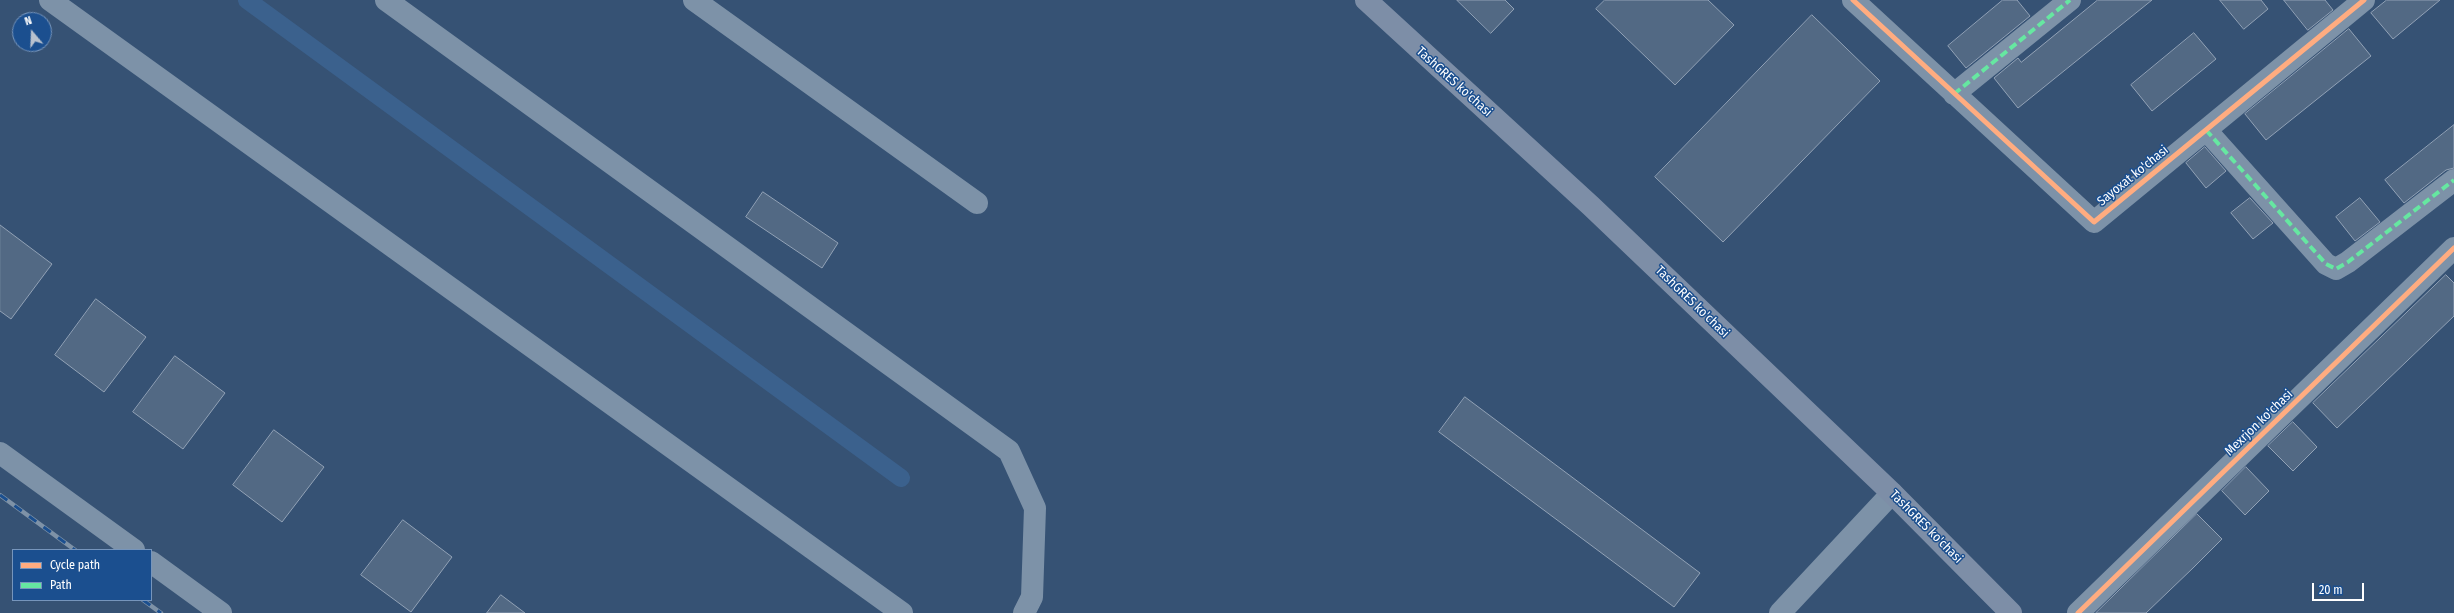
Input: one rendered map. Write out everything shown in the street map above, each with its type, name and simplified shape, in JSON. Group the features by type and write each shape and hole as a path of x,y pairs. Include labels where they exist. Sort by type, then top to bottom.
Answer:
{"main road":[{"name":"TashGRES ko'chasi","path":"1366,0 1591,206 1892,493 2010,613"}],"street":[{"path":"50,0 902,613"},
{"path":"386,0 1009,451 1034,508 1032,597 1024,613"},
{"path":"694,0 976,203"},
{"name":"Sayoxat ko'chasi","path":"1853,0 2094,222 2364,0"},
{"path":"1954,94 2070,0"},
{"path":"2206,130 2326,264 2336,269 2348,262 2454,180"},
{"name":"Mexrjon ko'chasi","path":"2078,613 2454,248"},
{"path":"0,453 133,549"},
{"path":"1780,613 1892,493"},
{"path":"152,563 221,613"}],"building":[{"path":"1457,0 1505,0 1514,9 1491,33"},
{"path":"1605,0 1708,0 1734,25 1675,85 1596,9"},
{"path":"2003,0 2017,0 2030,16 1966,68 1948,46"},
{"path":"2098,0 2152,0 2018,108 1994,78 2018,58 2021,62"},
{"path":"2220,0 2261,0 2268,9 2244,29"},
{"path":"2284,0 2325,0 2333,10 2308,30"},
{"path":"2387,0 2440,0 2393,39 2371,13"},
{"path":"1812,15 1880,81 1723,242 1655,177"},
{"path":"2349,29 2371,56 2266,140 2245,114"},
{"path":"2194,33 2216,59 2152,111 2131,85"},
{"path":"2454,125 2454,168 2446,170 2404,203 2385,180"},
{"path":"2205,147 2226,171 2206,188 2186,163"},
{"path":"763,192 838,243 822,268 746,217"},
{"path":"2250,198 2273,223 2253,239 2231,213"},
{"path":"2360,198 2380,222 2355,241 2336,217"},
{"path":"0,225 52,264 11,319 0,311"},
{"path":"2446,275 2454,283 2454,316 2337,428 2313,403"},
{"path":"96,299 146,337 104,392 55,355"},
{"path":"175,356 225,393 183,449 133,412"},
{"path":"1465,397 1700,573 1674,607 1439,432"},
{"path":"2293,422 2317,447 2293,471 2268,446"},
{"path":"274,430 324,467 282,522 233,485"},
{"path":"2246,467 2269,491 2245,515 2222,491"},
{"path":"2197,514 2222,539 2193,568 2146,613 2096,613"},
{"path":"403,520 452,557 411,612 361,575"},
{"path":"501,595 525,613 487,613"}],"waterway":[{"path":"247,0 901,478"}],"railway":[{"path":"0,495 74,549"},
{"path":"144,601 161,613"}],"marked path":[{"path":"1954,94 2070,0"},
{"path":"2206,130 2326,264 2336,269 2348,262 2454,180"}],"cycle path":[{"path":"1853,0 2094,222 2364,0"},
{"path":"2078,613 2454,248"}]}
